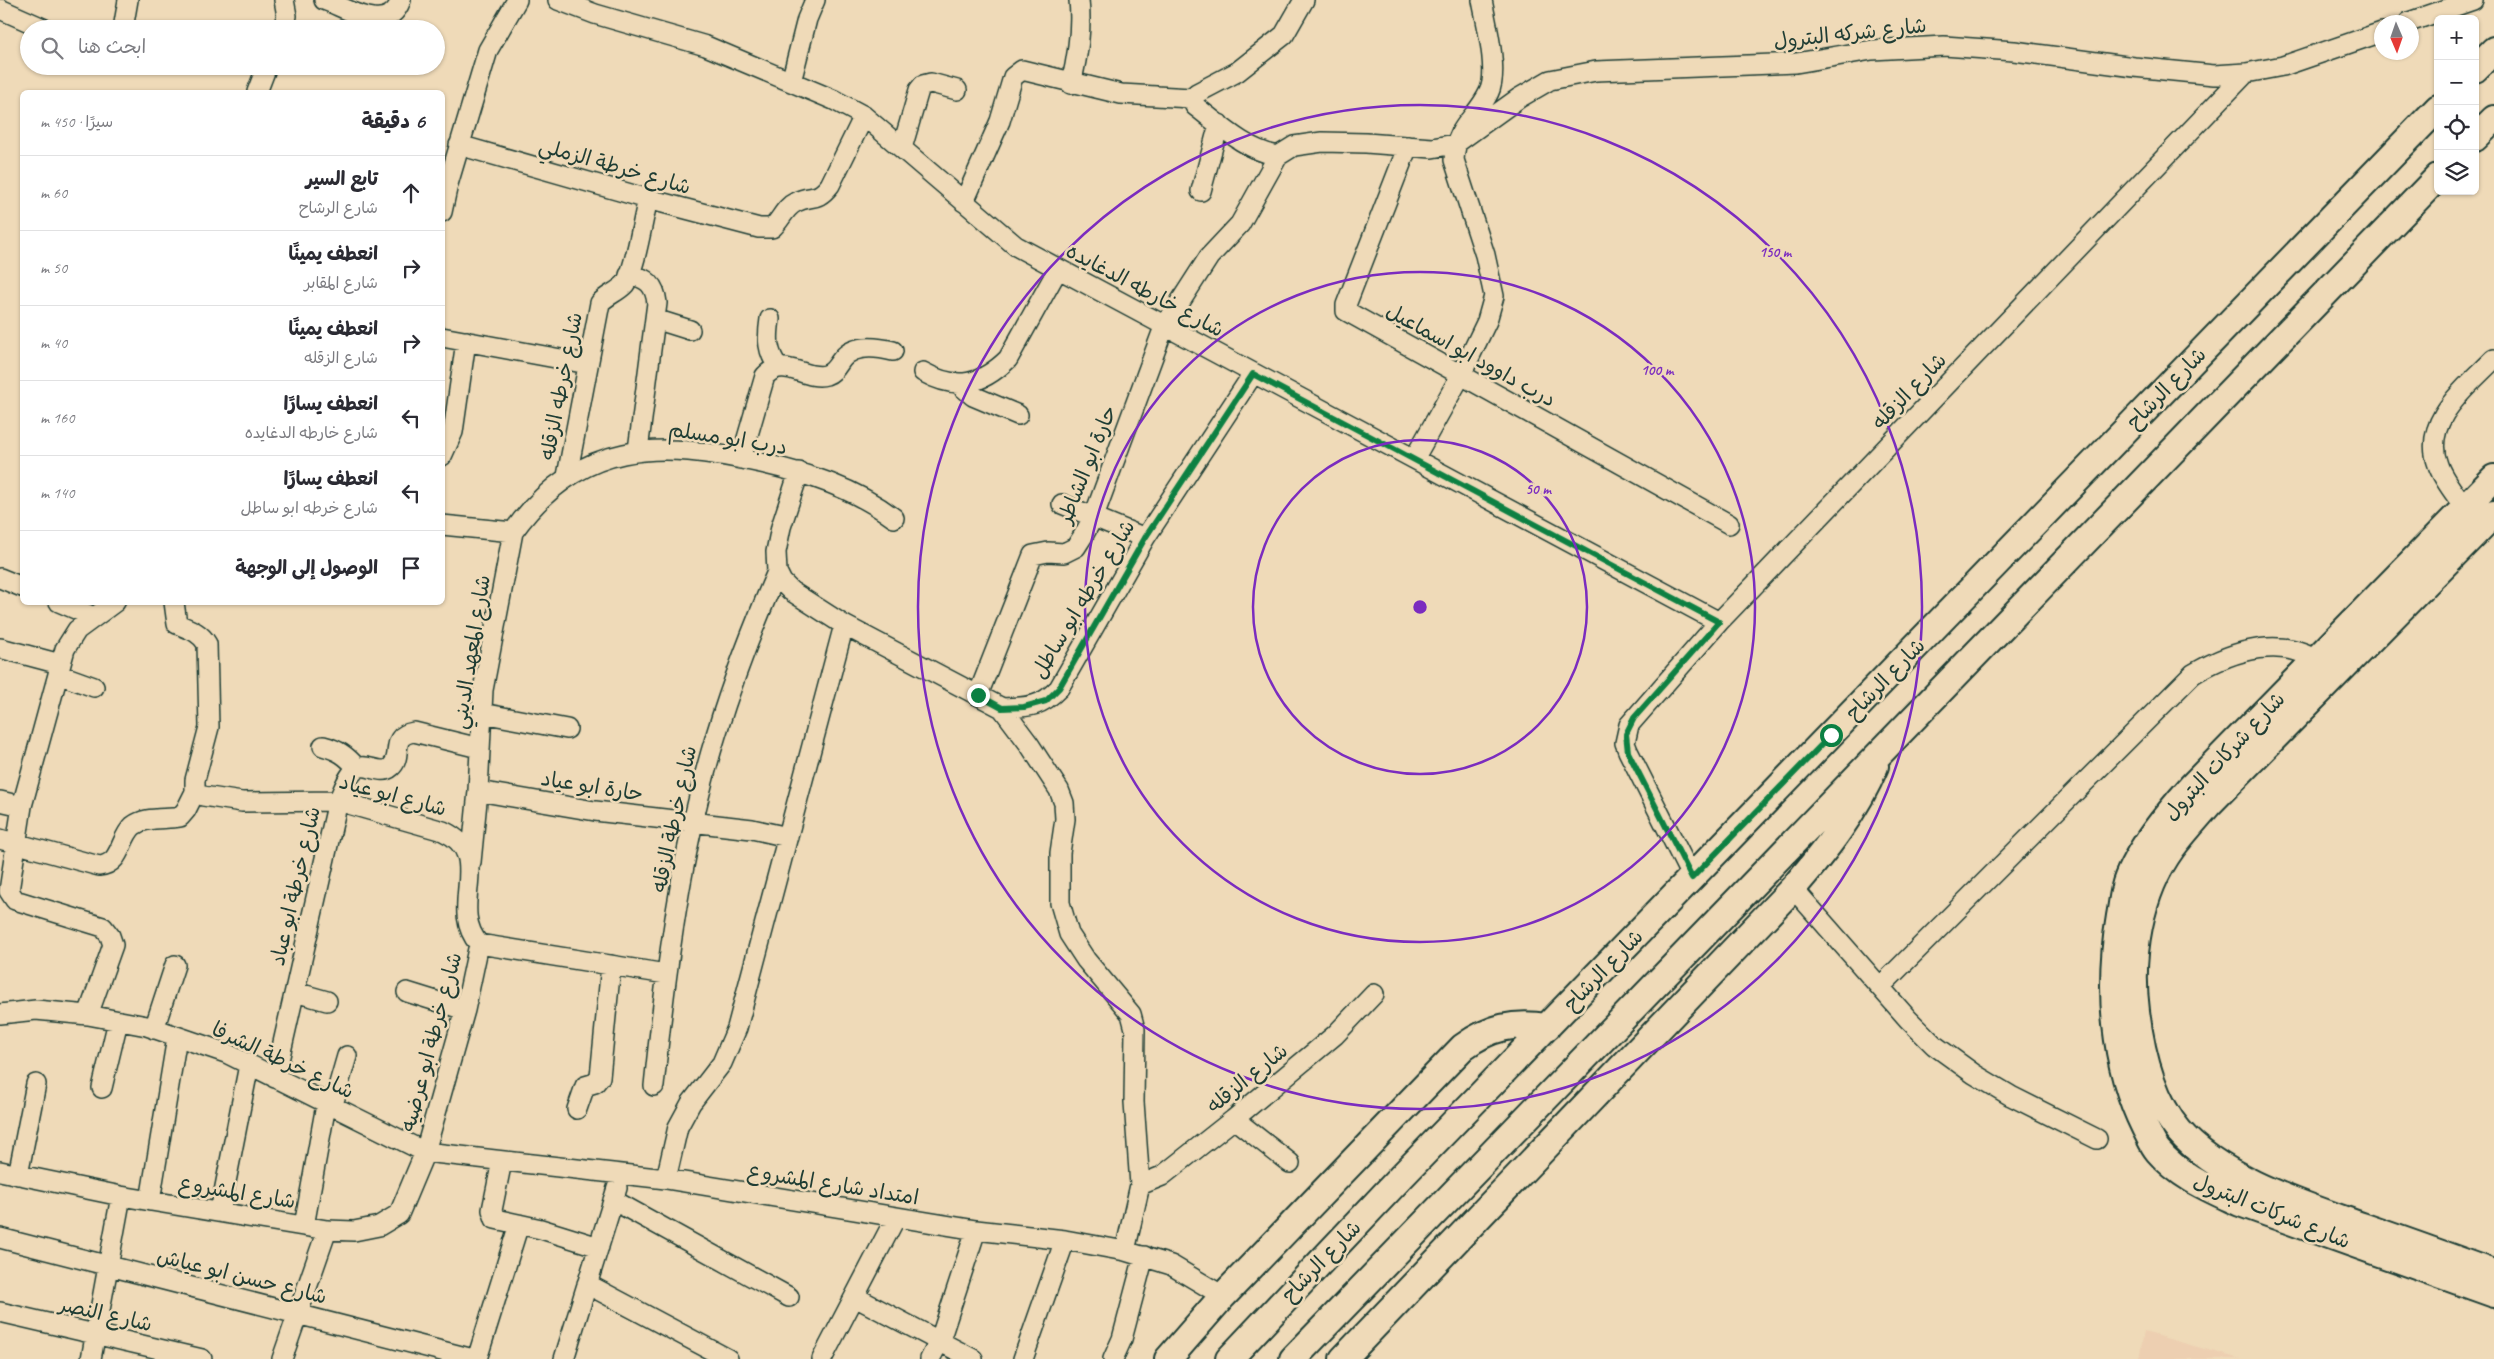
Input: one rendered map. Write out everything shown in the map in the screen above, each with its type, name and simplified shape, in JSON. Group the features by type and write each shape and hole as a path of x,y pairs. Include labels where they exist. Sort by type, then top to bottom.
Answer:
{"street":[{"path":"125,20 128,0"},
{"path":"284,0 287,16 285,20"},
{"path":"324,0 376,20 387,18 396,12 401,0"},
{"path":"445,200 459,145 488,50 516,0"},
{"name":"شارع خارطه الدغايده","path":"558,0 595,14 706,46 834,100 864,116 1016,246 1164,327 1719,622"},
{"path":"791,82 807,18 815,0"},
{"path":"1071,84 1080,41 1079,0"},
{"path":"964,202 1000,120 1014,77 1022,70 1071,84 1121,94 1191,98 1197,92 1237,72 1284,34 1304,0"},
{"path":"1414,459 1461,375 1487,321 1494,296 1485,255 1454,160 1455,144 1463,127 1490,91 1492,72 1482,0"},
{"path":"2419,19 2473,0"},
{"path":"0,9 25,20"},
{"name":"شارع شركه البترول","path":"1455,144 1519,98 1550,80 1596,71 1796,64 1872,50 1944,46 2014,51 2134,67 2214,75 2246,73 2282,66 2374,35"},
{"path":"2479,65 2494,50"},
{"name":"شارع الزقله","path":"1692,878 1628,752 1626,734 1629,725 1719,622 2246,73"},
{"path":"257,90 263,75"},
{"path":"902,148 919,90 923,85 931,83 957,90"},
{"path":"1191,98 1195,106 1250,148 1278,156 1294,146 1322,142 1432,148 1455,144"},
{"name":"شارع الرشاح","path":"1228,1359 1547,1027 2434,112"},
{"name":"شارع خرطة الزملي","path":"459,145 648,199 759,228 772,228 780,221 788,208 797,201 810,200 823,194 830,185 864,116"},
{"path":"2479,134 2494,119"},
{"path":"1201,191 1219,124"},
{"name":"درب داوود ابو اسماعيل","path":"1408,146 1346,305 1346,312 1729,524"},
{"name":"حارة ابو الشاطر","path":"978,695 1033,555 1048,552 1064,553 1076,547 1094,516 1164,327 1209,256 1240,224 1278,156"},
{"path":"1294,1359 1883,748 2434,181"},
{"path":"638,450 655,319 656,292 650,282 640,276 629,275 648,199"},
{"path":"923,372 940,382 959,384 991,373 1008,359 1058,269"},
{"name":"شارع خرطه الزقله","path":"567,476 600,303 606,296 620,288 629,275"},
{"path":"655,319 690,330"},
{"path":"770,319 768,338 770,356 779,368"},
{"path":"445,338 588,364"},
{"path":"445,452 448,447 448,419 466,342"},
{"path":"741,459 765,376 769,372 779,368 790,367 818,376 828,374 837,368 842,358 852,352 872,348 893,351"},
{"path":"2465,508 2438,466 2435,439 2438,425 2445,410 2494,359"},
{"name":"شارع خرطه ابو ساطل","path":"1002,708 1024,707 1046,701 1059,688 1145,538 1253,374"},
{"path":"959,384 973,396 1018,415"},
{"name":"درب ابو مسلم","path":"513,532 528,510 546,492 567,476 589,464 638,450 673,448 741,459 799,472 851,491 894,518"},
{"path":"799,472 781,527 776,552 777,572 782,582 791,591 844,625 1002,708 1029,744 1059,790 1064,804 1065,819 1060,853 1060,903 1068,934 1086,960 1131,1014 1135,1028 1134,1102 1140,1185 1125,1251"},
{"name":"شارع شركات البترول","path":"2494,478 2316,658 2192,786 2166,816 2126,884 2115,948 2113,983 2121,1049 2133,1104 2156,1149 2175,1169 2204,1187 2240,1203 2494,1294"},
{"path":"1062,504 1145,538"},
{"name":"شارع شركات البترول","path":"2494,514 2208,805 2171,850 2151,884 2140,921 2134,996 2139,1032 2155,1089 2165,1112 2179,1132 2212,1160 2294,1201 2494,1273"},
{"path":"445,525 513,532"},
{"name":"شارع المعهد الديني","path":"470,868 478,790 479,748 484,690 513,532"},
{"name":"شارع خرطة الزقله","path":"654,1086 666,974 693,823 721,719 748,640 777,572"},
{"path":"0,578 20,586"},
{"path":"66,605 94,617"},
{"path":"88,1015 113,945 110,936 103,927 15,900 8,891 8,841 22,806 65,649 76,630 111,605"},
{"path":"8,841 99,866 106,866 115,859 132,827 150,819 180,816 186,810 195,792 195,780 209,727 207,644 203,636 177,624 174,605"},
{"path":"666,1179 678,1127 690,1103 722,1063 737,1028 844,625"},
{"path":"1881,986 2193,674 2216,660 2242,651 2268,647 2292,650 2316,658 2336,674"},
{"path":"0,648 59,669 94,687"},
{"path":"482,713 567,729"},
{"path":"323,746 336,749 345,754 356,768 363,766 382,771 390,769 394,764 400,739 406,733 414,732 479,748"},
{"path":"1343,1359 1793,888 1819,858 1858,802 1883,748"},
{"name":"شارع خرطة ابو عباد","path":"275,1078 338,801 356,768"},
{"name":"حارة ابو عياد","path":"478,790 596,811 752,829 788,837"},
{"name":"شارع ابو عياد","path":"195,792 203,796 242,802 274,804 320,799 338,801 454,836 464,848 470,868"},
{"path":"0,800 22,806"},
{"path":"470,868 465,897 467,923 473,936 480,944 666,974"},
{"path":"1793,888 1908,1019 1934,1045 1974,1074 2045,1114 2097,1139"},
{"name":"شارع خرطة ابو عرضيه","path":"425,1152 465,1010 480,944"},
{"path":"154,1029 175,965"},
{"path":"576,1108 585,1086 595,1083 600,1076 610,965"},
{"path":"295,992 327,1001"},
{"path":"407,992 465,1010"},
{"name":"شارع الزقله","path":"1140,1185 1162,1176 1234,1119 1335,1035 1374,994"},
{"name":"شارع خرطة الشرفا","path":"0,1014 36,1010 88,1015 154,1029 226,1053 329,1106 425,1152"},
{"path":"102,1088 118,1021"},
{"path":"1168,1359 1223,1296 1464,1047 1478,1036 1511,1025 1547,1027"},
{"path":"150,1201 177,1037"},
{"path":"304,1226 329,1106 347,1056"},
{"path":"220,1212 250,1065"},
{"path":"9,1173 36,1084"},
{"path":"2133,1104 2155,1089"},
{"path":"1234,1119 1290,1163"},
{"name":"امتداد شارع المشروع","path":"425,1152 666,1179 976,1230 1065,1240 1125,1251 1171,1265 1223,1296"},
{"name":"شارع المشروع","path":"9,1173 150,1201 328,1230 354,1231 379,1226 399,1214 425,1152"},
{"path":"502,1161 492,1215 495,1219 599,1246"},
{"path":"564,1359 621,1175"},
{"path":"91,1359 121,1196"},
{"path":"613,1200 789,1297"},
{"path":"822,1359 896,1217"},
{"path":"475,1359 519,1224"},
{"path":"282,1359 328,1230"},
{"path":"930,1359 940,1340 976,1230"},
{"name":"شارع حسن ابو عياش","path":"0,1238 475,1359"},
{"path":"1023,1359 1065,1240"},
{"path":"1113,1359 1122,1338 1144,1256"},
{"path":"587,1284 728,1359"},
{"path":"855,1297 973,1359"},
{"name":"شارع النصر","path":"0,1312 202,1359"}],"shaded area":[{"path":"2144,1332 2240,1359 2139,1359"}],"route":[{"path":"978,695 1002,708 1024,707 1046,701 1059,688 1145,538 1253,374 1719,622 1634,718 1626,734 1628,752 1692,878 1831,735"}]}
